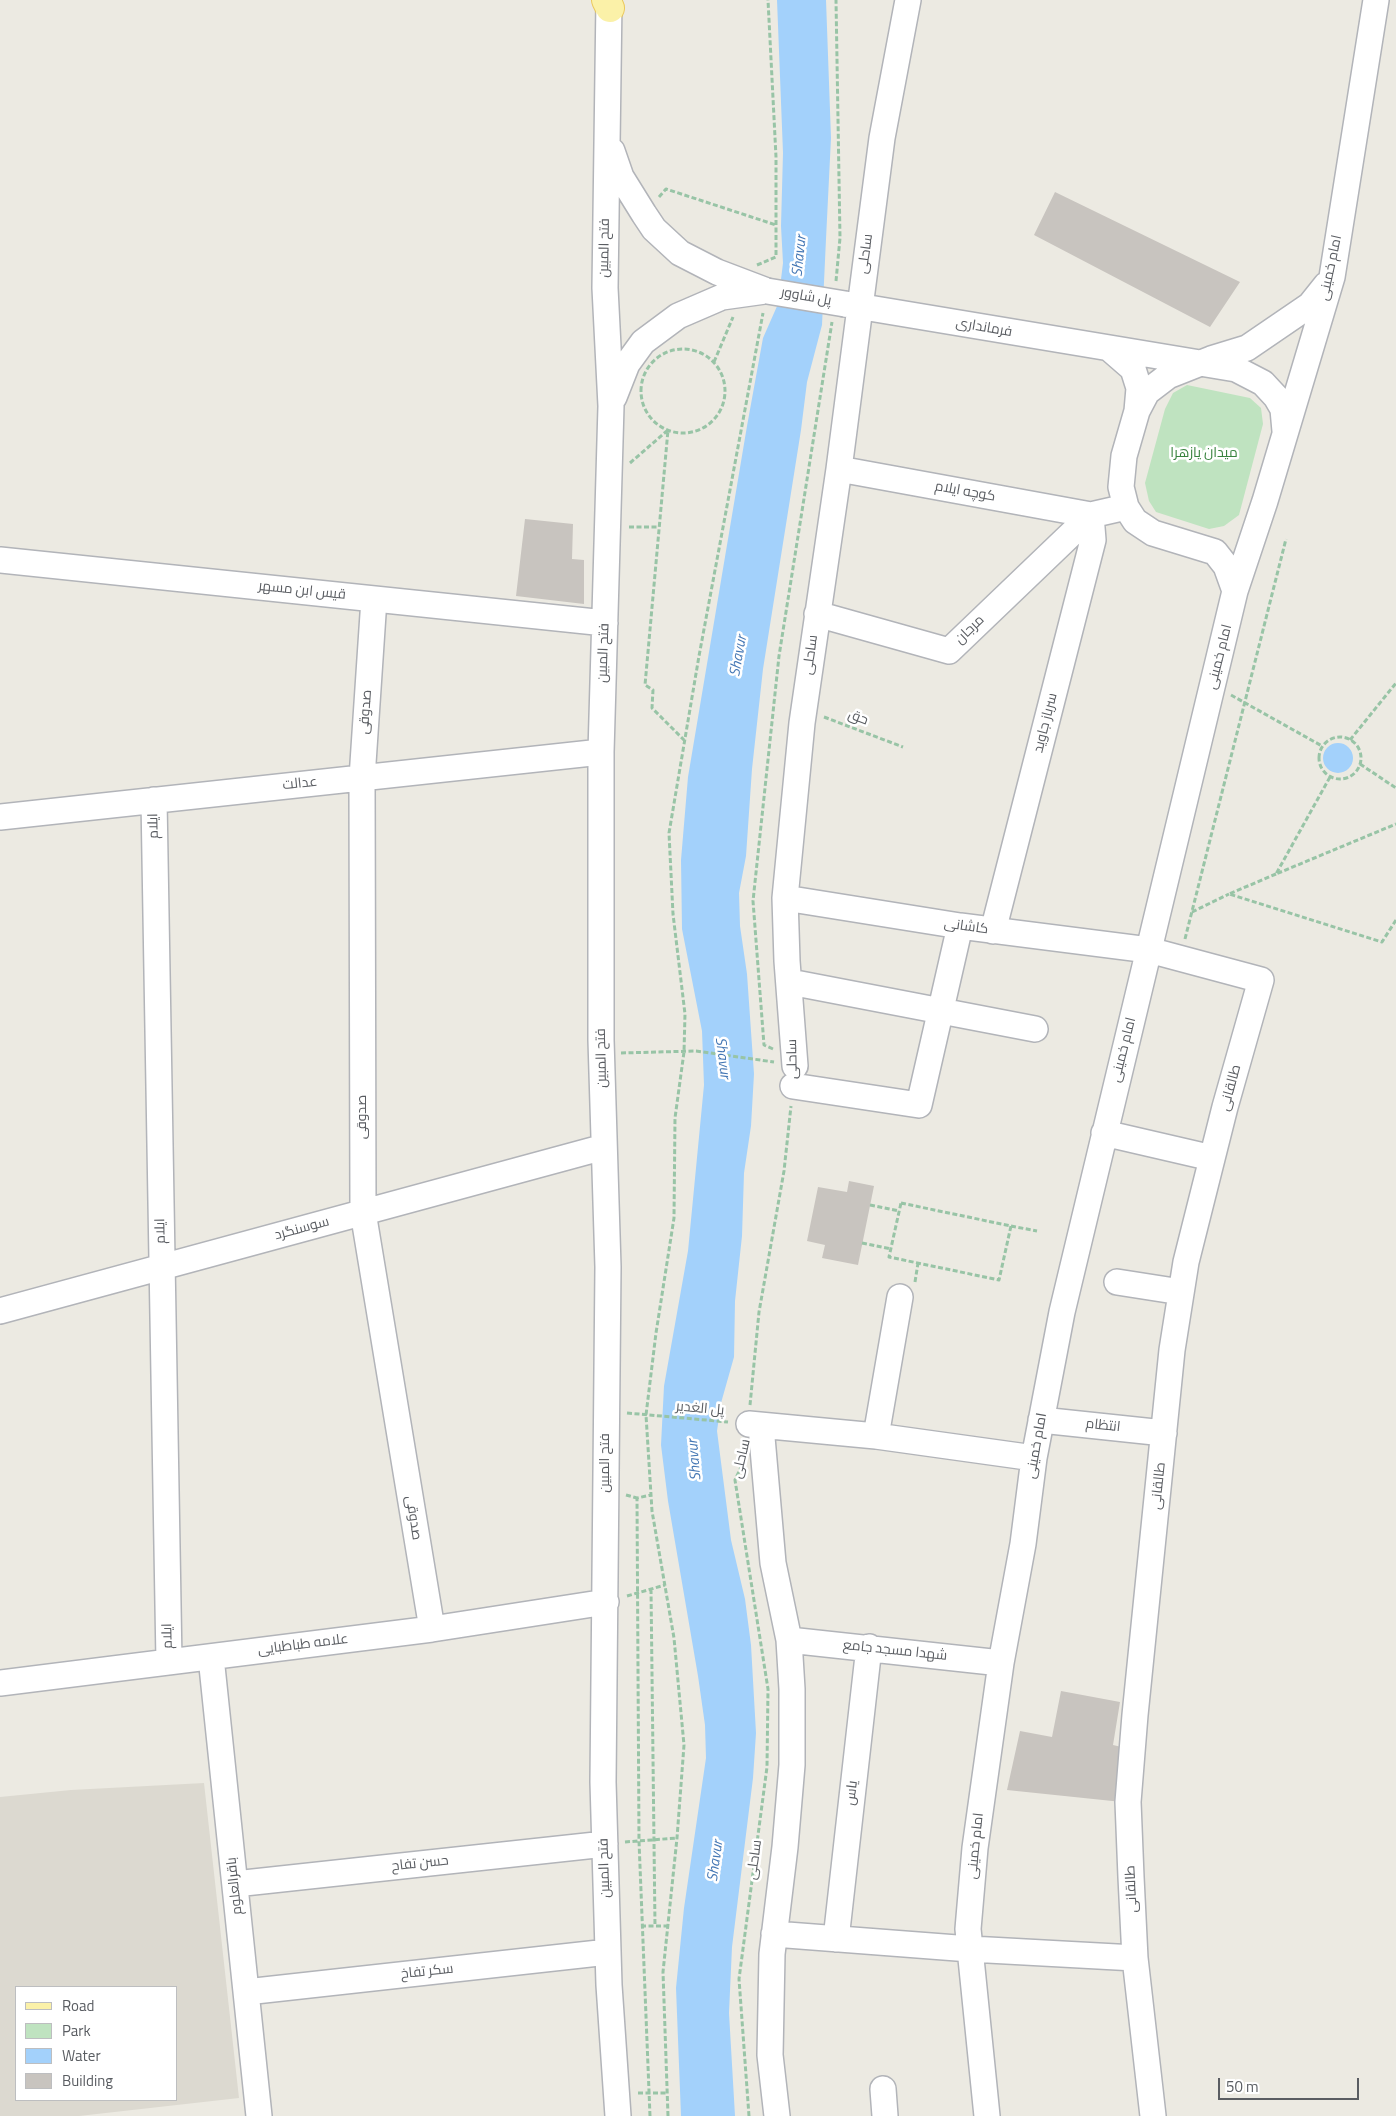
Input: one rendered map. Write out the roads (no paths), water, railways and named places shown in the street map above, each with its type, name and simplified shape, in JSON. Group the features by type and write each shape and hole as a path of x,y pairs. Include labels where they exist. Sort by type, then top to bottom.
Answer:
{"street":[{"name":"ساحلی","path":"908,0 882,138 843,302 817,614 804,709 785,898 790,982 787,1071 919,1105 940,1011"},
{"name":"امام خمینی","path":"987,2116 968,1929 975,1848 1001,1663 1023,1544 1034,1458 1062,1312 1235,591 1256,529 1332,277 1376,0"},
{"name":"فتح المبین","path":"608,3 604,288 611,406 601,752 601,1053 608,1267 603,1782 608,1952 617,2105"},
{"path":"607,139 621,177 654,229 680,253 752,289"},
{"path":"1137,411 1147,392 1168,376 1248,348 1283,325 1310,305 1332,277"},
{"name":"پل شاوور","path":"752,289 843,302"},
{"path":"611,406 627,364 643,342 678,316 722,297 752,289"},
{"name":"فرمانداری","path":"843,302 1199,364"},
{"path":"1110,349 1133,370 1139,388 1137,411 1124,456 1122,487 1126,507 1135,521 1153,532 1215,552 1226,566 1235,591"},
{"path":"1199,364 1236,369 1263,382 1276,397 1283,409 1285,434"},
{"name":"کوچه ایلام","path":"828,468 1091,515"},
{"path":"1091,515 1126,507"},
{"name":"مرجان","path":"817,614 949,651 1091,515"},
{"name":"سرباز جاوید","path":"993,930 1093,540 1091,515"},
{"path":"1215,552 1237,542 1256,529"},
{"name":"قیس ابن مسهر","path":"0,560 605,623"},
{"name":"صدوقی","path":"374,599 362,778 363,1212 432,1630"},
{"name":"عدالت","path":"0,817 601,752"},
{"name":"ایلام","path":"154,800 169,1662"},
{"name":"کاشانی","path":"785,898 960,926 1149,950"},
{"path":"940,1011 960,926"},
{"name":"طالقانی","path":"1149,950 1261,980 1212,1158 1186,1262 1172,1350 1136,1706 1128,1802 1135,1958 1153,2116"},
{"path":"790,982 1035,1029"},
{"path":"1104,1133 1212,1158"},
{"name":"سوسنگرد","path":"0,1311 604,1147"},
{"path":"1117,1282 1182,1292"},
{"path":"900,1296 876,1436 1034,1458"},
{"name":"انتظام","path":"1041,1420 1164,1433"},
{"name":"ساحلی","path":"777,2116 770,2055 772,1954 792,1765 792,1690 788,1640 772,1563 749,1424 876,1436"},
{"name":"علامه طباطبایی","path":"0,1682 432,1630 606,1602"},
{"name":"شهدا مسجد جامع","path":"788,1640 1001,1663"},
{"name":"یاس","path":"836,1939 869,1648"},
{"name":"باقرالعلوم","path":"211,1657 259,2116"},
{"name":"حسن تفاح","path":"235,1884 605,1844"},
{"path":"774,1934 970,1949 1135,1958"},
{"name":"سکر تفاخ","path":"246,1992 608,1952"},
{"path":"883,2089 885,2116"}],"water":[{"name":"Shavur","path":"777,0 826,0 831,138 822,325 807,382 763,669 752,769 746,856 739,893 740,926 747,974 754,1074 751,1126 744,1173 742,1236 735,1301 734,1357 721,1403 717,1431 731,1540 745,1599 751,1645 756,1733 753,1778 732,1947 729,2013 735,2116 681,2116 676,1988 684,1908 706,1758 705,1725 698,1676 668,1501 661,1445 664,1386 688,1251 704,1085 702,1031 682,929 681,860 688,777 747,426 763,338 778,304 783,263 781,226 783,153"},
{"path":"1338,743 1344,744 1352,752 1352,764 1344,772 1338,773 1332,772 1324,764 1323,758 1324,752 1332,744"}],"park label":[{"name":"میدان یازهرا","path":"1204,454"}]}
